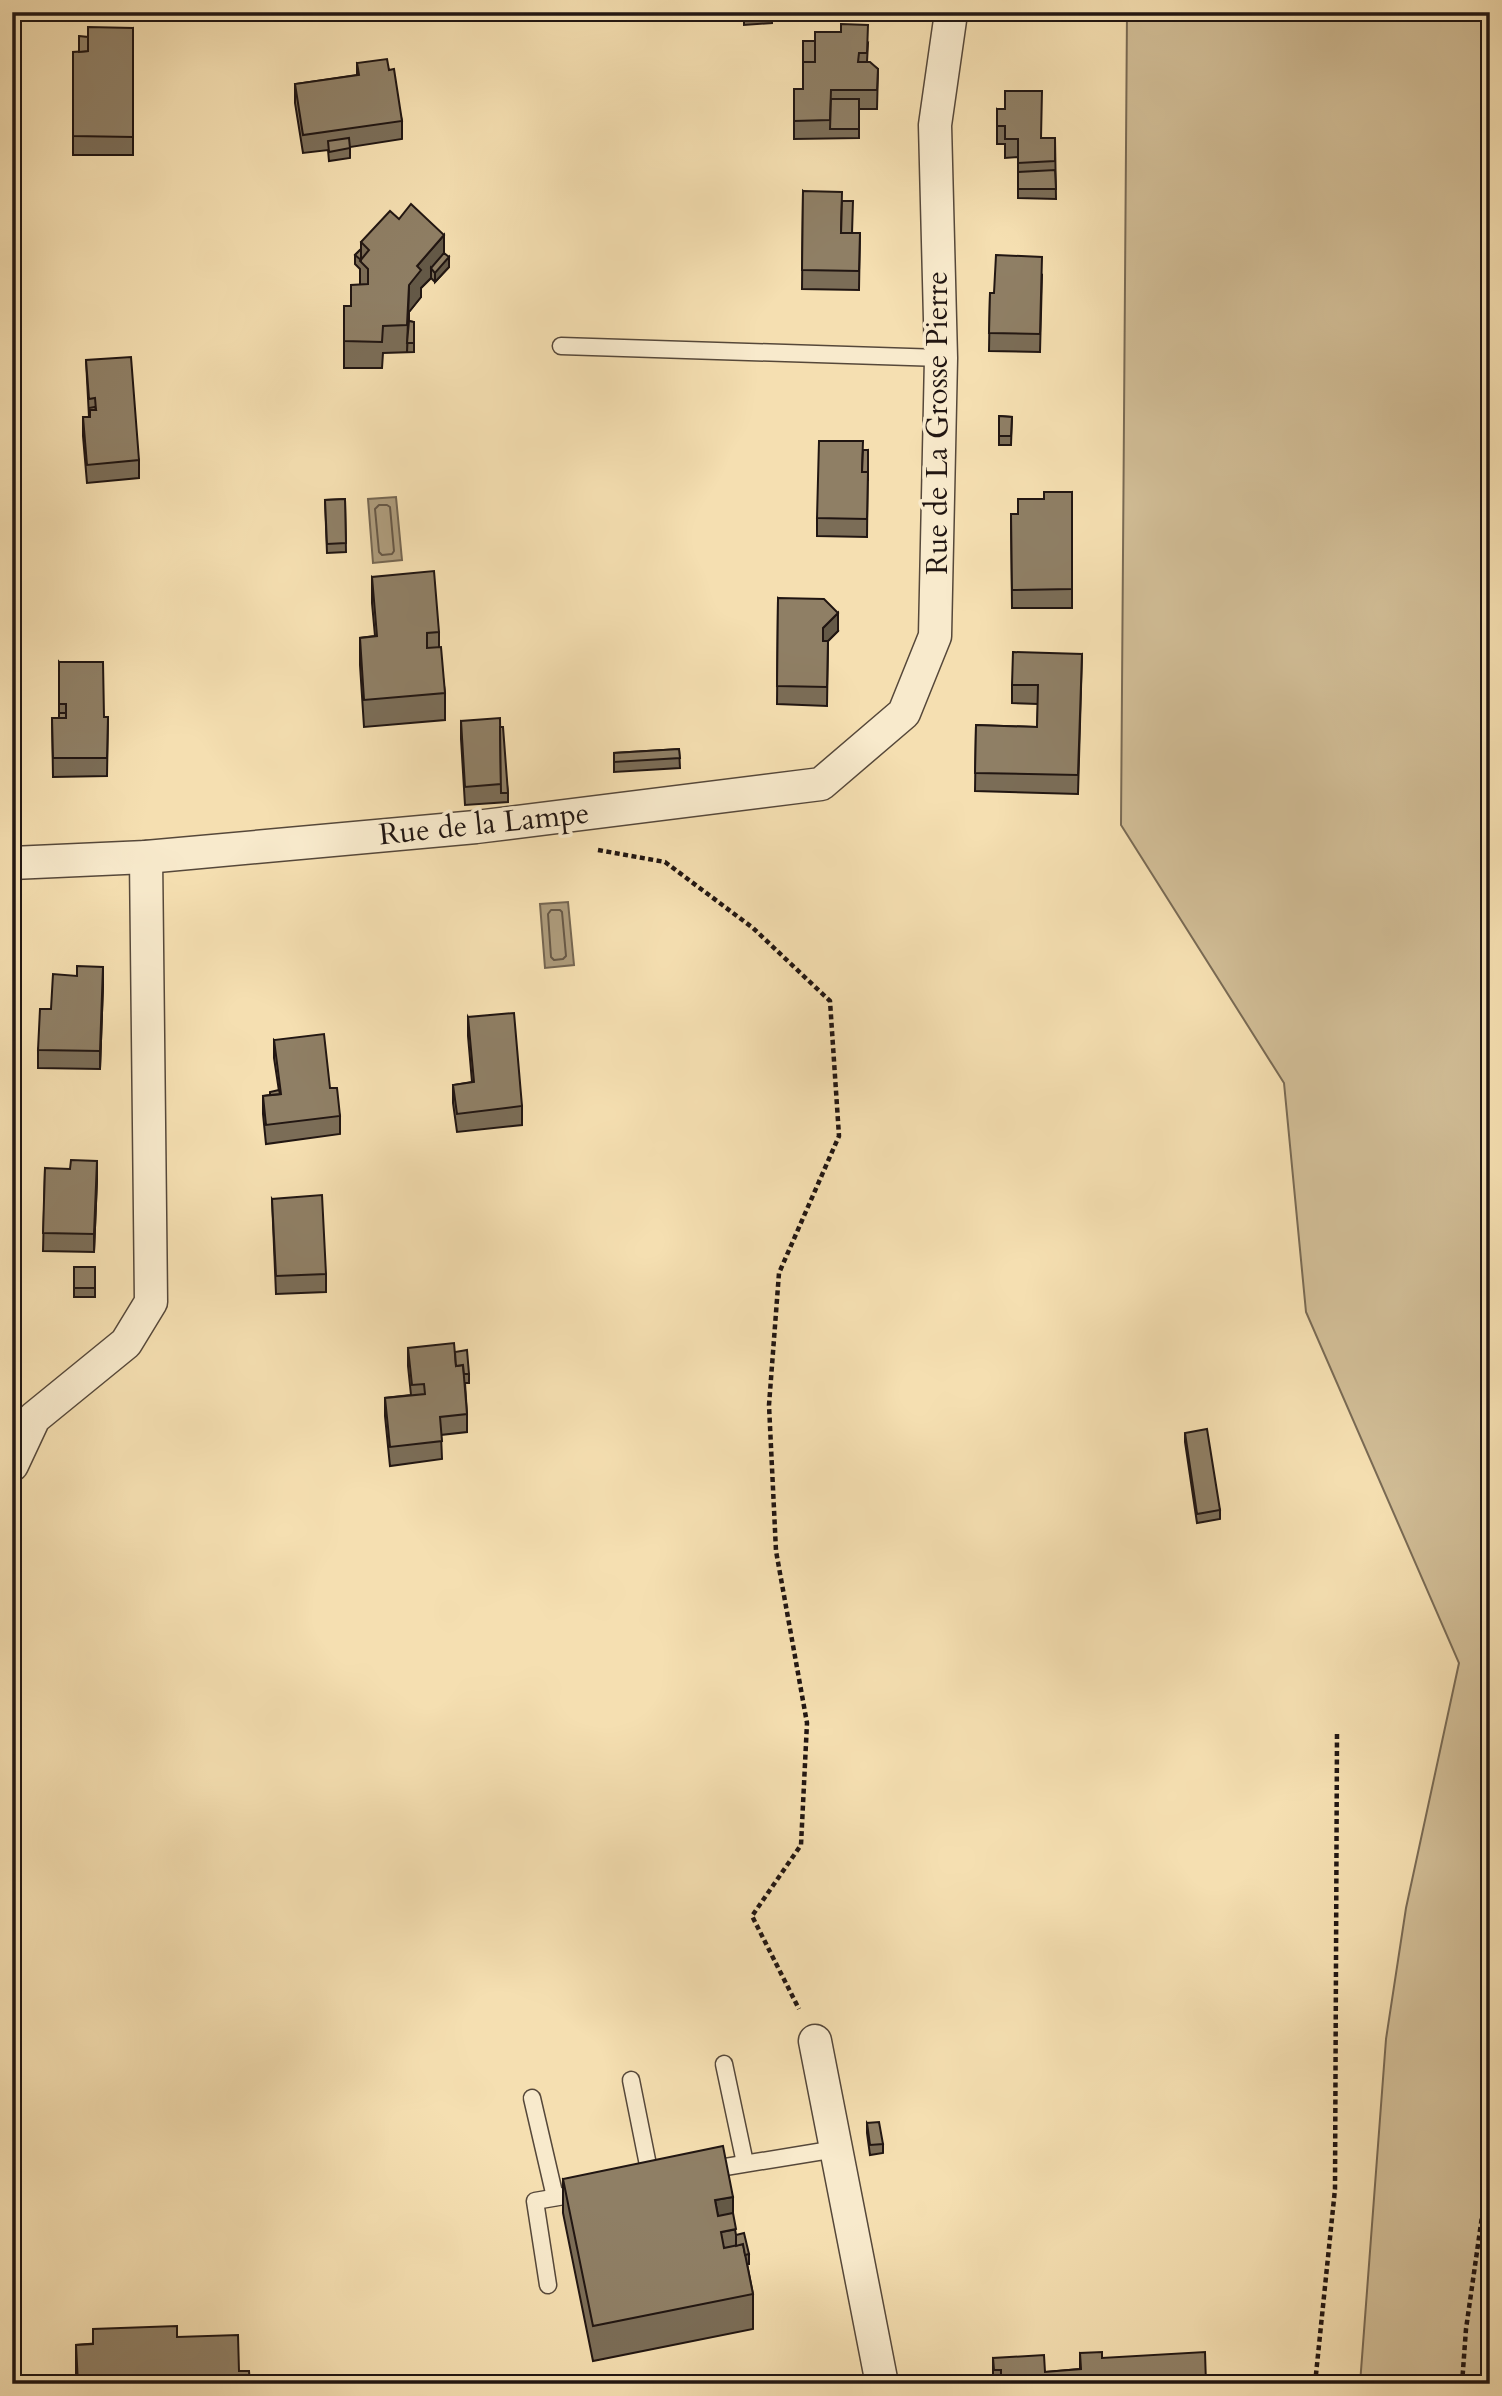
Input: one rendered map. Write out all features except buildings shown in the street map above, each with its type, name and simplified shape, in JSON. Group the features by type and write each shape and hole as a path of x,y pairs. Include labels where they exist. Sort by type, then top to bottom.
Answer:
{"street":[{"name":"Rue de La Grosse Pierre","path":"821,784 904,713 934,636 941,358 935,125 950,20"},
{"name":"Rue de la Lampe","path":"12,863 146,857 476,827 821,784"},
{"path":"12,1465 34,1418 126,1343 151,1302 146,857"},
{"path":"815,2041 882,2384"}],"lane":[{"path":"561,346 941,358"},
{"path":"724,2064 745,2163"},
{"path":"631,2080 651,2180"},
{"path":"532,2098 555,2197"},
{"path":"691,2173 836,2149"},
{"path":"548,2284 535,2201 596,2190"}],"path":[{"path":"597,849 665,862 753,928 830,1001 839,1136 779,1273 769,1405 776,1551 807,1723 801,1845 752,1916 815,2041"},
{"path":"1315,2384 1335,2189 1337,1733"},
{"path":"1462,2384 1466,2329 1490,2160"}],"shaded area":[{"path":"1127,12 1490,12 1490,2384 1360,2384 1386,2039 1406,1908 1459,1663 1306,1312 1284,1083 1121,825"}],"water":[{"path":"396,497 402,560 373,563 368,499"},
{"path":"568,902 574,965 545,968 540,904"}]}
